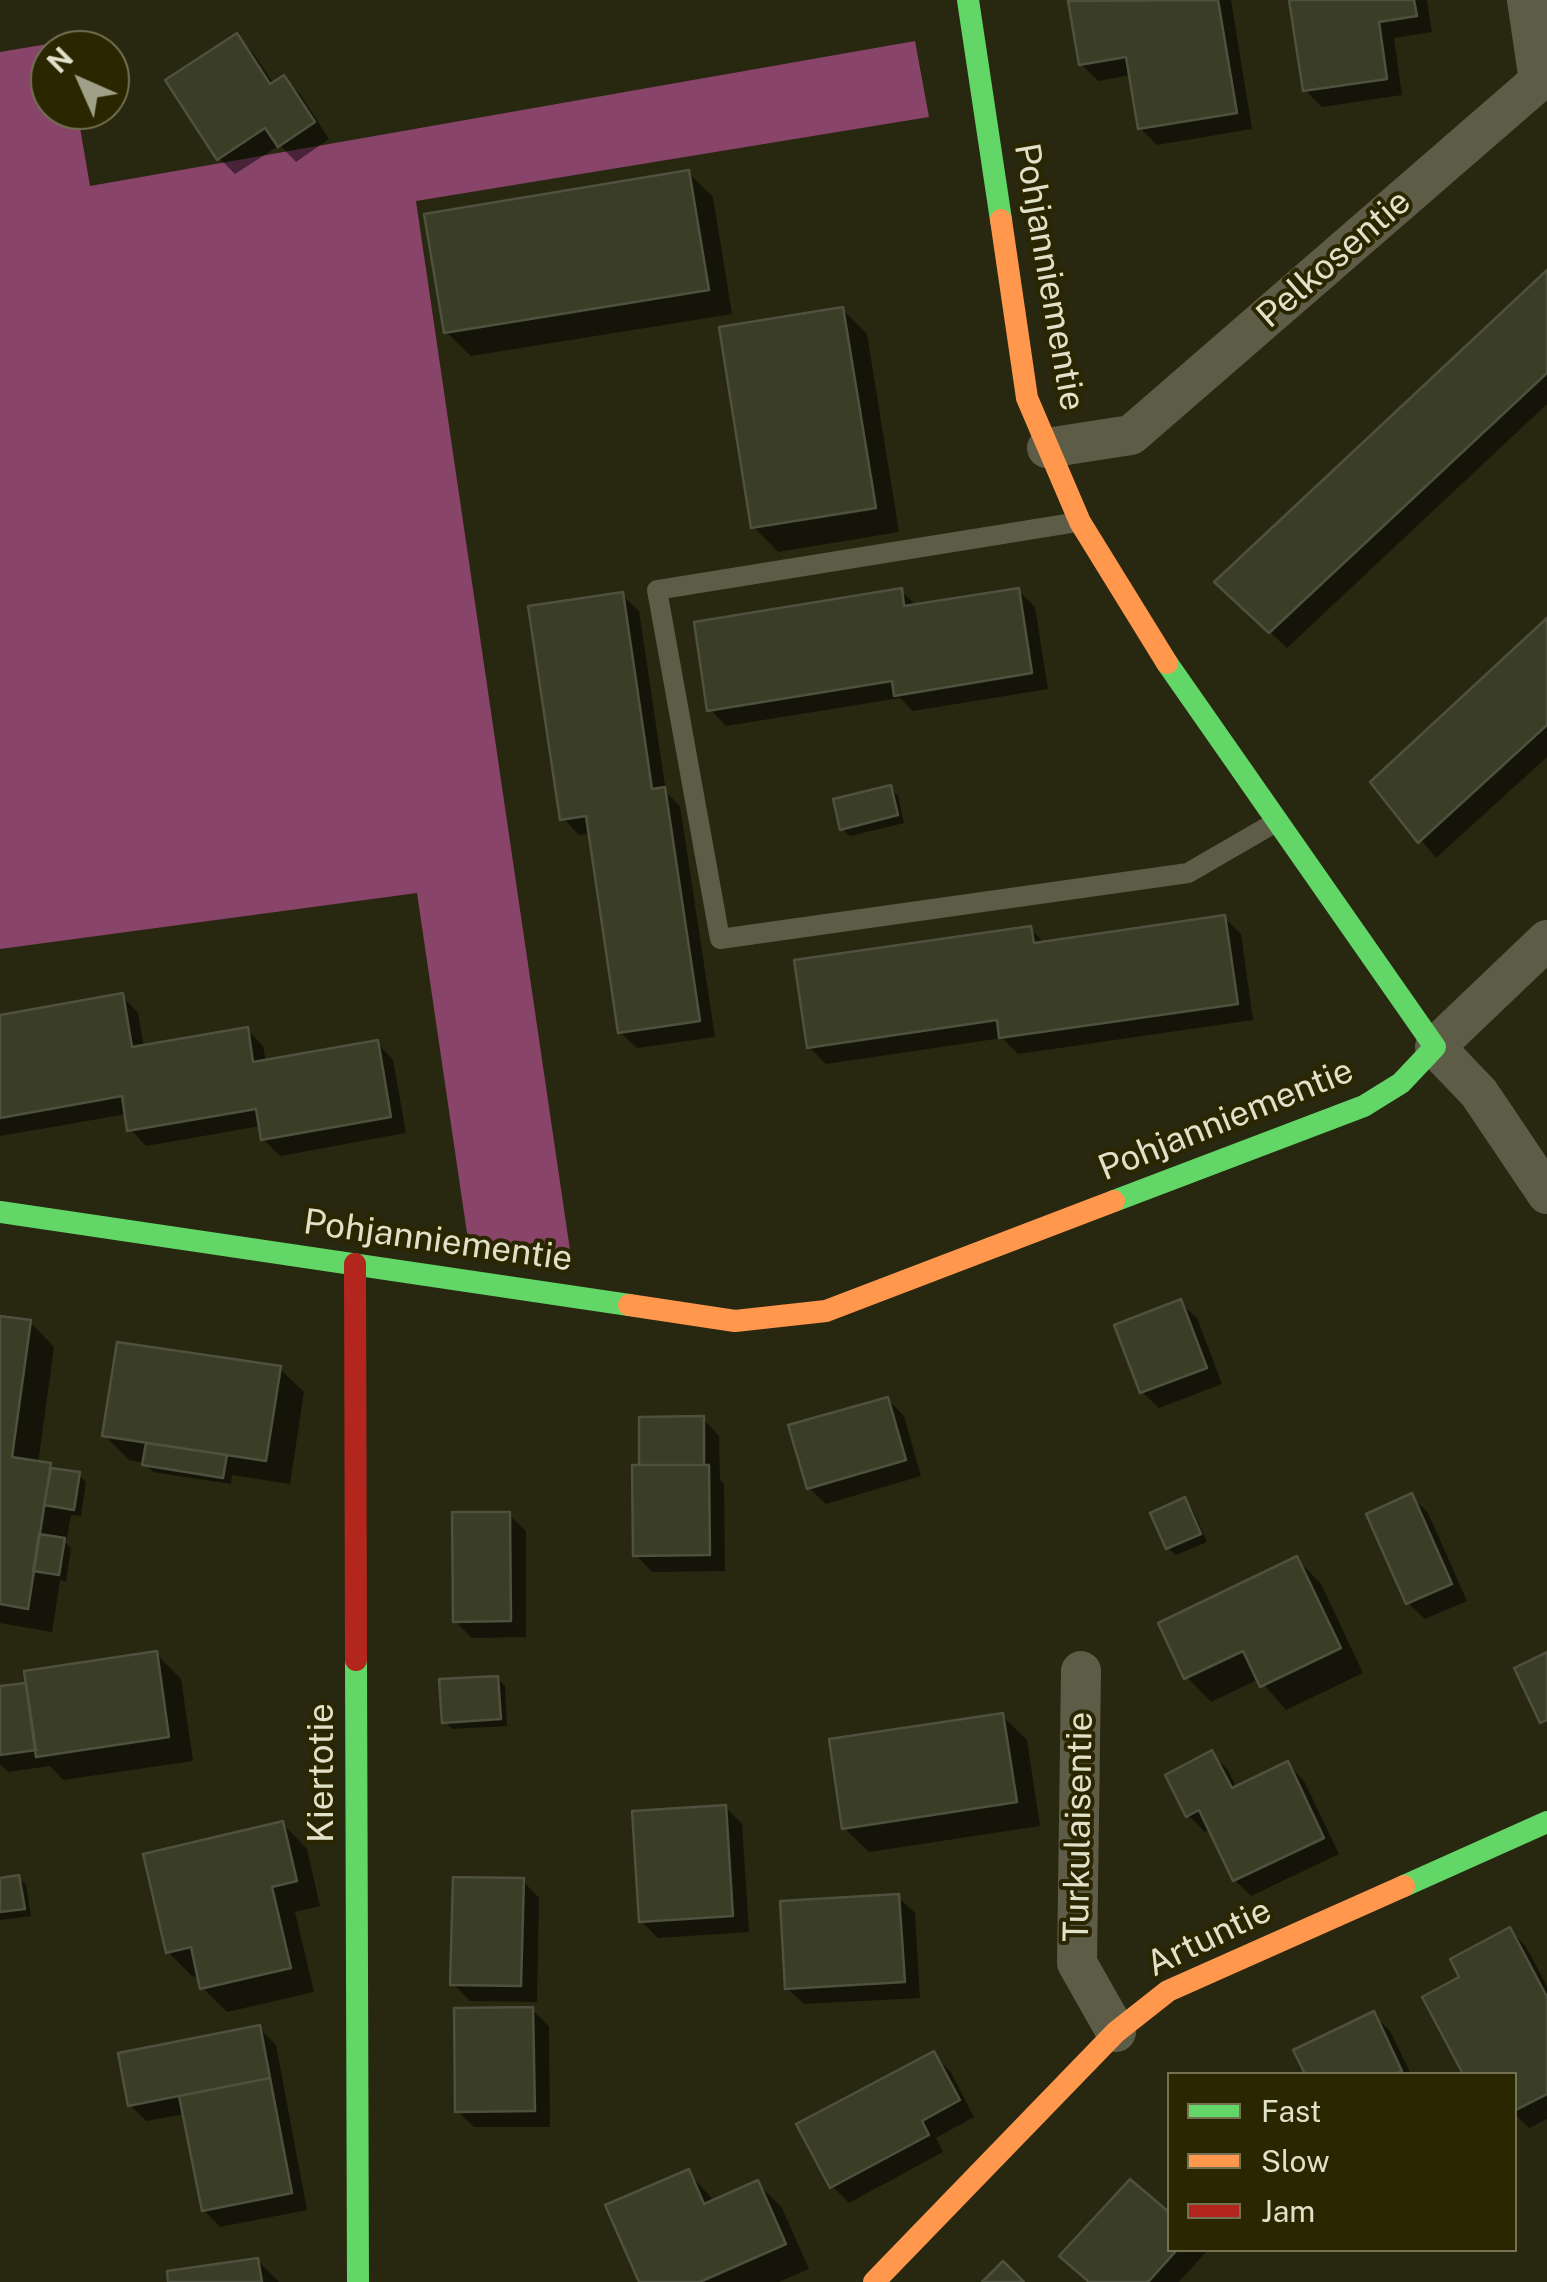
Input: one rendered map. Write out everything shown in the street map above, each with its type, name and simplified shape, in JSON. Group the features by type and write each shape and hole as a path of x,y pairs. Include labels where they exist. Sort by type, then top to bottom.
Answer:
{"street":[{"name":"Pohjanniementie","path":"0,1212 735,1320 826,1311 1364,1106 1401,1084 1435,1047 1145,631 1080,522 1046,448 1027,398 968,0"},
{"name":"Pelkosentie","path":"1046,448 1131,435 1539,81 1528,0"},
{"path":"1547,940 1435,1047 1480,1093 1547,1194"},
{"name":"Kiertotie","path":"355,1264 358,2282"},
{"name":"Turkulaisentie","path":"1080,1672 1077,1963 1116,2032"},
{"name":"Artuntie","path":"874,2282 1116,2032 1168,1991 1547,1822"}],"lane":[{"path":"1080,522 657,590 720,940 1188,874 1278,821"}],"shaded area":[{"path":"915,41 929,117 416,201 571,1257 468,1240 417,893 0,949 0,52 30,47 30,130 80,130 90,186"}],"building":[{"path":"1218,0 1237,113 1138,129 1126,57 1079,65 1068,1"},
{"path":"1289,0 1414,0 1417,16 1379,22 1387,79 1303,91"},
{"path":"237,33 270,84 284,75 315,122 278,147 265,128 217,160 165,80"},
{"path":"689,170 709,290 444,333 424,214"},
{"path":"1547,270 1547,373 1269,633 1214,582"},
{"path":"843,307 876,508 751,528 719,327"},
{"path":"902,588 904,606 1019,588 1032,673 894,696 892,681 707,711 694,622"},
{"path":"623,592 652,789 665,787 700,1021 618,1033 586,816 560,820 528,606"},
{"path":"1547,618 1547,725 1418,843 1370,782"},
{"path":"891,785 898,815 840,830 833,799"},
{"path":"1225,915 1238,1004 999,1038 997,1020 807,1048 794,960 1031,926 1034,943"},
{"path":"123,993 132,1047 248,1027 253,1062 378,1040 391,1117 261,1140 256,1109 127,1131 122,1096 0,1118 0,1015"},
{"path":"1181,1299 1207,1368 1140,1393 1114,1325"},
{"path":"0,1316 31,1320 12,1457 51,1463 28,1609 0,1604"},
{"path":"117,1342 281,1366 266,1461 102,1436"},
{"path":"888,1397 906,1460 807,1489 788,1425"},
{"path":"704,1416 704,1465 639,1465 639,1417"},
{"path":"146,1443 227,1455 223,1478 142,1465"},
{"path":"632,1465 709,1465 710,1555 633,1556"},
{"path":"51,1468 80,1472 74,1510 44,1505"},
{"path":"1412,1493 1452,1584 1406,1604 1366,1514"},
{"path":"1185,1497 1201,1534 1166,1549 1150,1513"},
{"path":"452,1512 510,1512 511,1621 453,1622"},
{"path":"39,1534 65,1538 59,1575 33,1571"},
{"path":"1297,1556 1341,1648 1260,1687 1243,1651 1184,1679 1158,1623"},
{"path":"157,1651 169,1737 36,1757 24,1671"},
{"path":"1547,1652 1547,1720 1540,1723 1514,1668"},
{"path":"498,1676 501,1719 442,1723 439,1679"},
{"path":"26,1683 36,1750 0,1755 0,1686"},
{"path":"1003,1713 1017,1802 842,1829 829,1739"},
{"path":"1212,1750 1232,1788 1288,1761 1324,1838 1233,1881 1199,1810 1186,1817 1165,1775"},
{"path":"726,1805 733,1916 639,1922 632,1811"},
{"path":"283,1821 297,1881 272,1887 291,1968 200,1989 191,1947 166,1953 143,1854"},
{"path":"19,1875 25,1909 0,1912 0,1878"},
{"path":"453,1877 524,1878 521,1986 450,1985"},
{"path":"899,1894 905,1982 785,1989 780,1901"},
{"path":"1510,1927 1547,1997 1547,2094 1517,2109 1517,2072 1462,2072 1422,1997 1459,1977 1450,1959"},
{"path":"533,2007 535,2111 455,2112 454,2008"},
{"path":"1374,2011 1402,2071 1304,2072 1293,2050"},
{"path":"260,2025 270,2078 128,2106 118,2053"},
{"path":"934,2051 960,2100 922,2121 929,2135 830,2188 796,2124"},
{"path":"270,2078 292,2193 202,2211 179,2096"},
{"path":"689,2169 704,2204 758,2180 786,2244 700,2282 639,2282 605,2205"},
{"path":"1130,2179 1167,2210 1167,2252 1175,2252 1148,2282 1089,2282 1059,2256"},
{"path":"258,2258 262,2282 168,2282 167,2271"},
{"path":"1003,2261 1024,2282 982,2282"}],"traffic: fast":[{"path":"968,0 1001,220"},
{"path":"1114,1201 1364,1106 1401,1083 1435,1047 1167,663"},
{"path":"0,1212 629,1305"},
{"path":"356,1660 358,2282"},
{"path":"1404,1886 1547,1822"}],"traffic: slow":[{"path":"1001,220 1027,398 1080,522 1167,663"},
{"path":"629,1305 735,1321 826,1311 1114,1201"},
{"path":"874,2282 1116,2032 1168,1991 1404,1886"}],"traffic: jam":[{"path":"355,1264 356,1660"}]}
